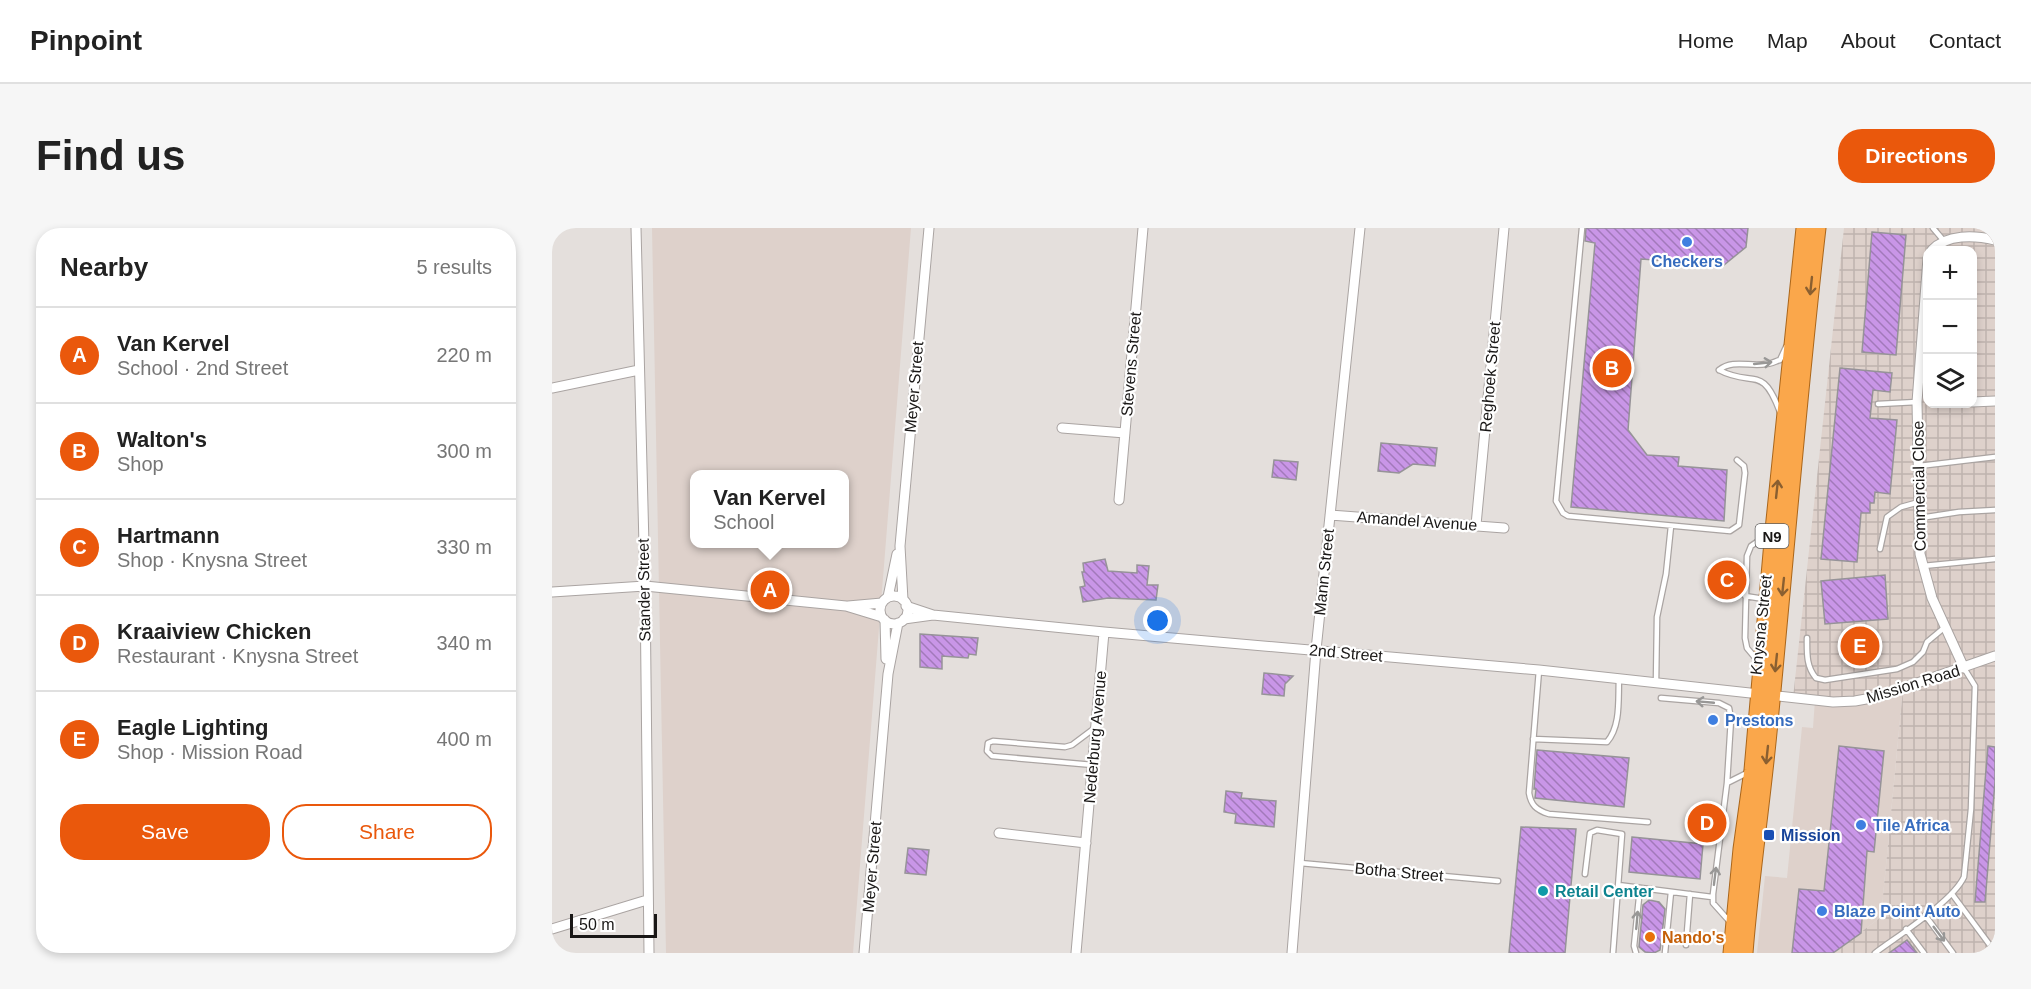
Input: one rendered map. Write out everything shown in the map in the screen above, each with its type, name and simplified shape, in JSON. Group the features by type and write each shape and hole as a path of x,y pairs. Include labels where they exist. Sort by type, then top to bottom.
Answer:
{"highway":[{"name":"Knysna Street","path":"1740,953 1758,837 1765,695 1761,664 1804,228"},
{"name":"Knysna Street","path":"1740,953 1734,926 1741,849 1765,695 1818,228"}],"street":[{"name":"Stander Street","path":"636,228 645,586 649,953"},
{"name":"Meyer Street","path":"905,603 900,546 929,228"},
{"name":"Stevens Street","path":"1119,500 1143,228"},
{"name":"Mann Street","path":"1292,953 1316,650 1360,228"},
{"name":"Reghoek Street","path":"1476,525 1504,228"},
{"path":"1937,246 1954,237 1995,240"},
{"name":"Commercial Close","path":"1925,300 1917,402 1920,554 1929,591 1964,668"},
{"path":"552,388 639,370"},
{"path":"1977,402 1995,401"},
{"name":"Commercial Close","path":"1917,402 1923,402"},
{"path":"1062,428 1125,433"},
{"name":"Amandel Avenue","path":"1330,515 1504,528"},
{"name":"Meyer Street","path":"885,600 900,546"},
{"path":"552,591 645,586 846,606 883,618 893,624 901,621 907,612 905,603 896,597 846,606"},
{"path":"883,618 880,612 885,600"},
{"name":"2nd Street","path":"905,603 933,615"},
{"name":"2nd Street","path":"901,621 933,615 1539,670 1765,695"},
{"name":"Meyer Street","path":"883,618 888,674"},
{"name":"Meyer Street","path":"864,953 888,674 901,621"},
{"name":"Nederburg Avenue","path":"1076,953 1104,632"},
{"name":"Mission Road","path":"1765,695 1833,702 1863,700 1995,656"},
{"path":"999,833 1086,843"},
{"path":"552,928 647,900"}],"lane":[{"path":"1582,228 1556,501 1563,513 1568,516 1723,531 1736,528 1740,520 1745,473 1744,466 1737,460"},
{"path":"1933,228 1944,241"},
{"path":"1784,422 1772,391 1766,384 1757,379 1732,376 1719,370 1725,365 1736,363 1766,364 1780,360 1792,333"},
{"path":"1878,404 1917,402"},
{"path":"1919,466 1995,457"},
{"path":"1880,549 1887,518 1901,507 1919,502"},
{"path":"1920,518 1959,512 1995,510"},
{"path":"1656,683 1657,616 1666,574 1671,526"},
{"path":"1761,664 1746,644 1745,596 1748,551 1751,546 1773,530"},
{"path":"1922,566 1995,559"},
{"path":"1745,596 1767,599"},
{"path":"1807,638 1807,659 1810,670 1816,678 1825,680 1897,669 1913,662 1923,652 1927,642 1945,627"},
{"path":"1875,953 1952,894 1964,877 1971,809 1975,687 1964,668"},
{"path":"1539,670 1529,793 1531,802 1539,811 1549,814 1648,822"},
{"path":"1533,739 1606,742 1612,733 1617,717 1618,679"},
{"path":"1661,698 1719,703 1729,708 1731,719 1727,783 1712,897 1716,906 1734,926"},
{"path":"1093,765 992,756 987,752 987,746 993,741 1067,747 1096,727"},
{"path":"1727,783 1752,770"},
{"path":"1585,874 1590,833 1598,830 1620,832 1622,835 1613,953"},
{"name":"Botha Street","path":"1300,863 1498,881"},
{"path":"1618,885 1712,897"},
{"path":"1636,953 1634,946 1640,888"},
{"path":"1665,953 1671,892"},
{"path":"1686,945 1689,894"},
{"path":"1952,894 1995,952"},
{"path":"1925,915 1953,953"},
{"path":"1906,929 1924,953"}],"shaded area":[{"path":"652,228 911,228 853,953 666,953"},
{"path":"1844,228 1995,228 1995,953 1833,953 1881,917 1903,689 1870,698 1793,698"},
{"path":"1903,688 1881,917 1833,953 1757,953 1765,876 1787,878 1802,727 1813,728 1815,700"}],"building":[{"path":"1586,228 1748,228 1746,247 1724,265 1641,259 1628,430 1647,455 1679,457 1678,466 1727,470 1724,521 1571,507 1595,243 1585,241"},
{"path":"1872,232 1906,235 1896,355 1862,352"},
{"path":"1840,368 1892,373 1890,392 1873,390 1870,418 1897,420 1890,494 1875,492 1874,503 1870,503 1870,513 1861,513 1857,562 1821,559"},
{"path":"1381,443 1437,448 1435,466 1413,464 1399,473 1378,471"},
{"path":"1274,460 1298,462 1296,480 1272,477"},
{"path":"1105,559 1108,571 1137,573 1137,565 1149,566 1147,585 1158,585 1156,600 1108,598 1083,602 1080,587 1085,586 1083,563"},
{"path":"1885,575 1888,619 1825,624 1821,581"},
{"path":"920,634 978,638 976,655 969,654 968,658 942,656 942,669 920,667"},
{"path":"1264,673 1293,676 1285,684 1284,696 1262,694"},
{"path":"1839,746 1884,751 1874,852 1867,851 1861,933 1833,953 1792,953 1799,889 1824,891"},
{"path":"1988,746 1995,747 1995,782 1985,902 1975,902"},
{"path":"1537,750 1629,758 1624,807 1535,798"},
{"path":"1226,791 1242,793 1241,798 1276,801 1274,827 1235,823 1236,814 1224,812"},
{"name":"Retail Center","path":"1521,827 1576,829 1565,953 1509,953"},
{"path":"1632,837 1703,844 1700,879 1629,872"},
{"path":"908,848 929,850 926,875 905,873"},
{"name":"Nando's","path":"1649,900 1659,902 1665,909 1660,950 1654,953 1645,952 1639,947 1643,905"},
{"path":"1907,940 1917,953 1889,953"}],"place":[{"name":"Checkers","path":"1687,242"},
{"name":"Walton's","path":"1612,368"},
{"name":"Hartmann","path":"1727,580"},
{"name":"Van Kervel","path":"770,590"},
{"name":"Eagle Lighting","path":"1860,646"},
{"name":"Prestons","path":"1713,720"},
{"name":"Kraaiview Chicken","path":"1707,823"},
{"name":"Tile Africa","path":"1861,825"},
{"name":"Mission","path":"1769,835"},
{"name":"Retail Center","path":"1543,891"},
{"name":"Blaze Point Auto","path":"1822,911"},
{"name":"Nando's","path":"1650,937"}]}
